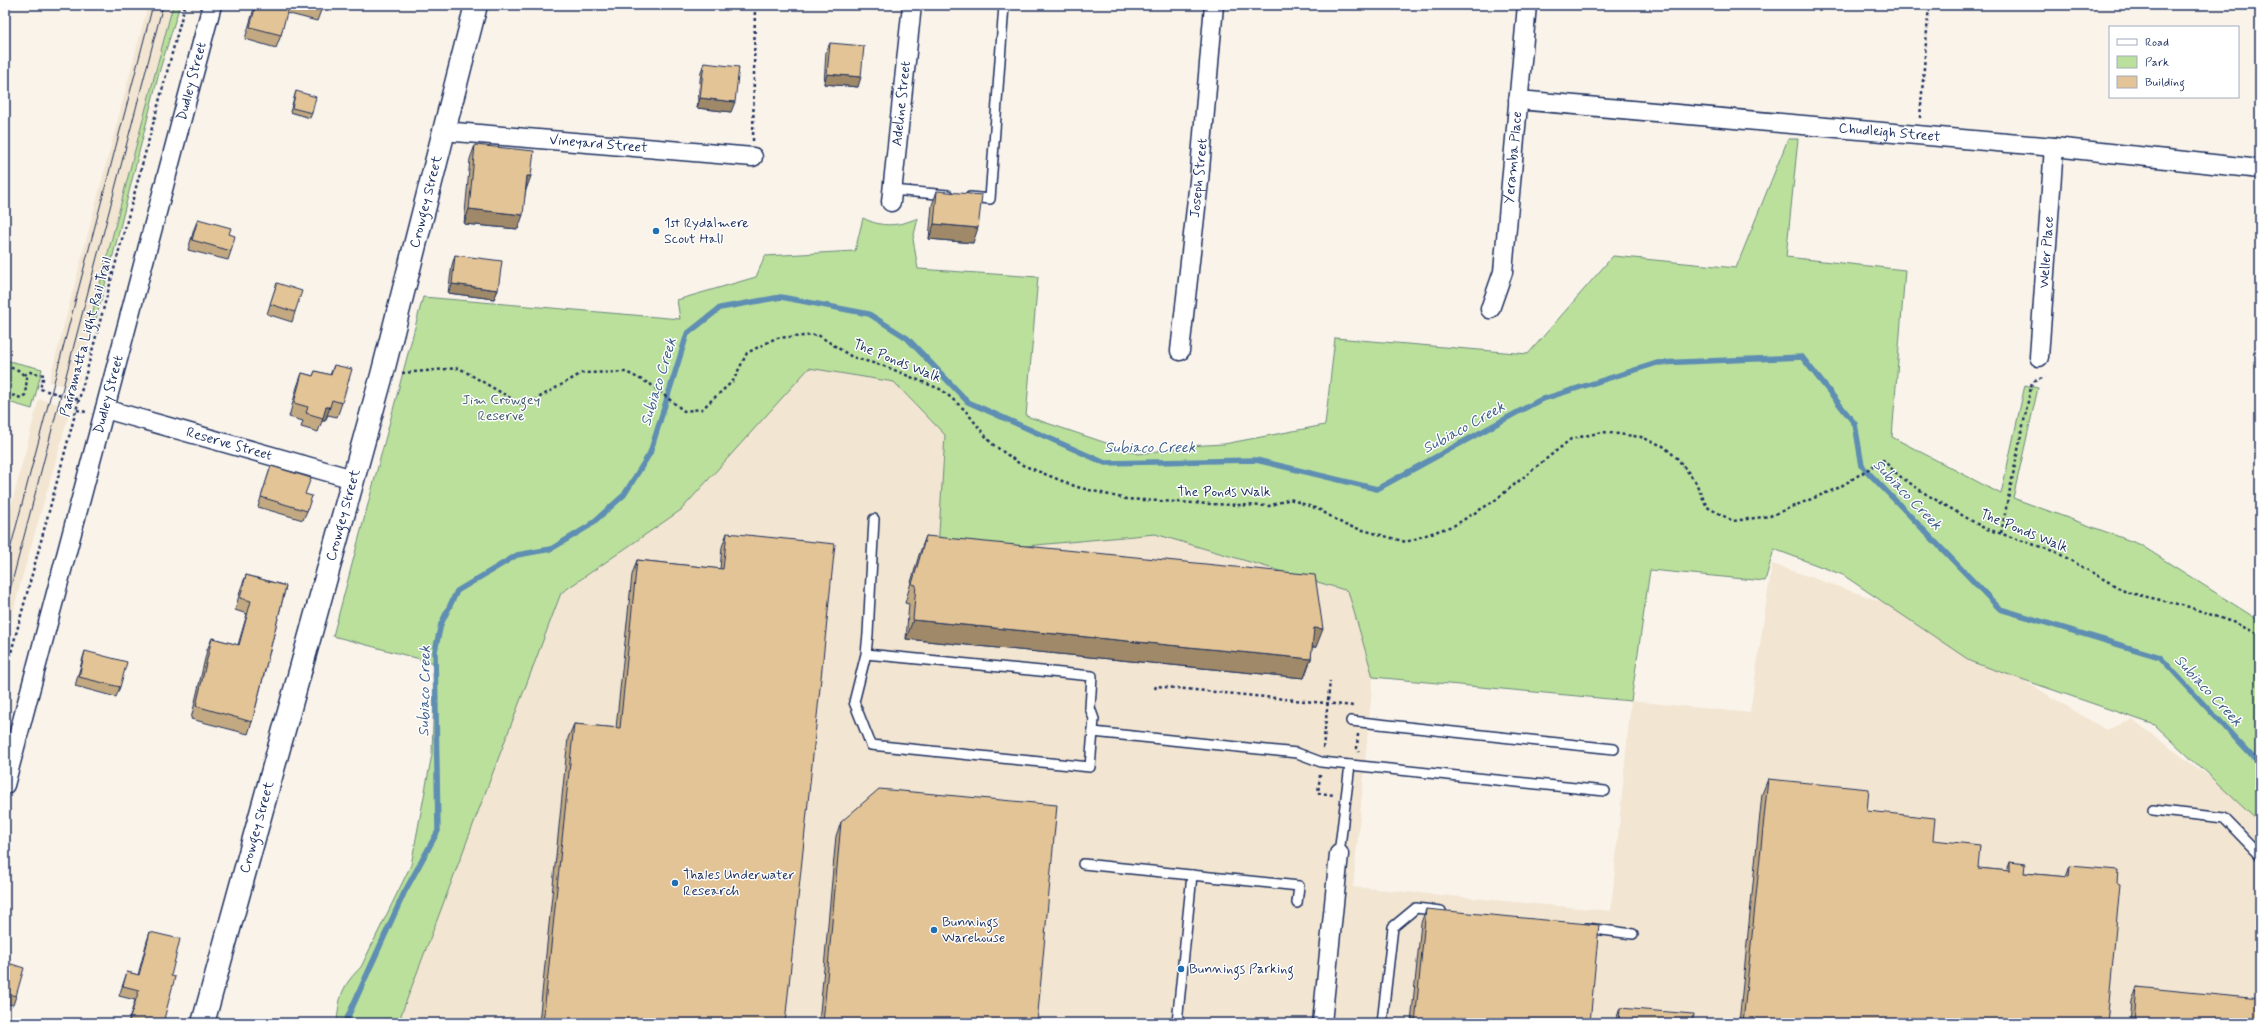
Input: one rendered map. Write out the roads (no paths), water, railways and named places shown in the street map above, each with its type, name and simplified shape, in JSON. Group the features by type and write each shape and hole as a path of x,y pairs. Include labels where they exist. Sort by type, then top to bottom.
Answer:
{"street":[{"name":"Dudley Street","path":"5,785 212,5"},
{"name":"Crowgey Street","path":"203,1023 382,376 476,5"},
{"name":"Adeline Street","path":"892,196 912,5"},
{"name":"Joseph Street","path":"1180,351 1199,182 1214,5"},
{"name":"Yeramba Place","path":"1490,309 1503,272 1527,5"},
{"name":"Chudleigh Street","path":"1518,100 2054,147 2260,169"},
{"name":"Vineyard Street","path":"443,131 753,157"},
{"name":"Weller Place","path":"2039,357 2054,147"},
{"name":"Reserve Street","path":"106,409 353,479"},
{"path":"1322,1023 1339,854"}],"lane":[{"path":"892,196 990,199 1004,5"},
{"path":"866,654 1092,676 1090,708 1094,719 1090,767 871,745 854,702 866,654 874,519"},
{"path":"1355,721 1614,749"},
{"path":"1093,732 1297,753 1321,762 1605,791"},
{"path":"1339,854 1354,765"},
{"path":"2153,810 2224,818 2260,855"},
{"path":"1083,864 1299,886 1297,902"},
{"path":"1177,1023 1192,875"},
{"path":"1382,1023 1393,927 1416,908 1447,911"},
{"path":"1579,927 1634,934"}],"waterway":[{"name":"Subiaco Creek","path":"345,1023 404,893 438,831 435,651 441,624 457,591 517,555 551,549 589,526 624,495 650,453 687,334 720,308 781,297 869,314 907,338 968,402 1105,463 1256,460 1377,489 1540,400 1657,363 1802,357 1855,424 1862,466 2000,609 2160,657 2260,765"}],"tram line":[{"path":"5,569 153,5"},
{"path":"5,609 163,5"}],"place":[{"name":"1st Rydalmere Scout Hall","path":"656,231"},
{"name":"Thales Underwater Research","path":"675,883"},
{"name":"Bunnings Warehouse","path":"934,930"},
{"name":"Bunnings Parking","path":"1181,969"}],"park label":[{"name":"Jim Crowgey Reserve","path":"501,408"}]}
